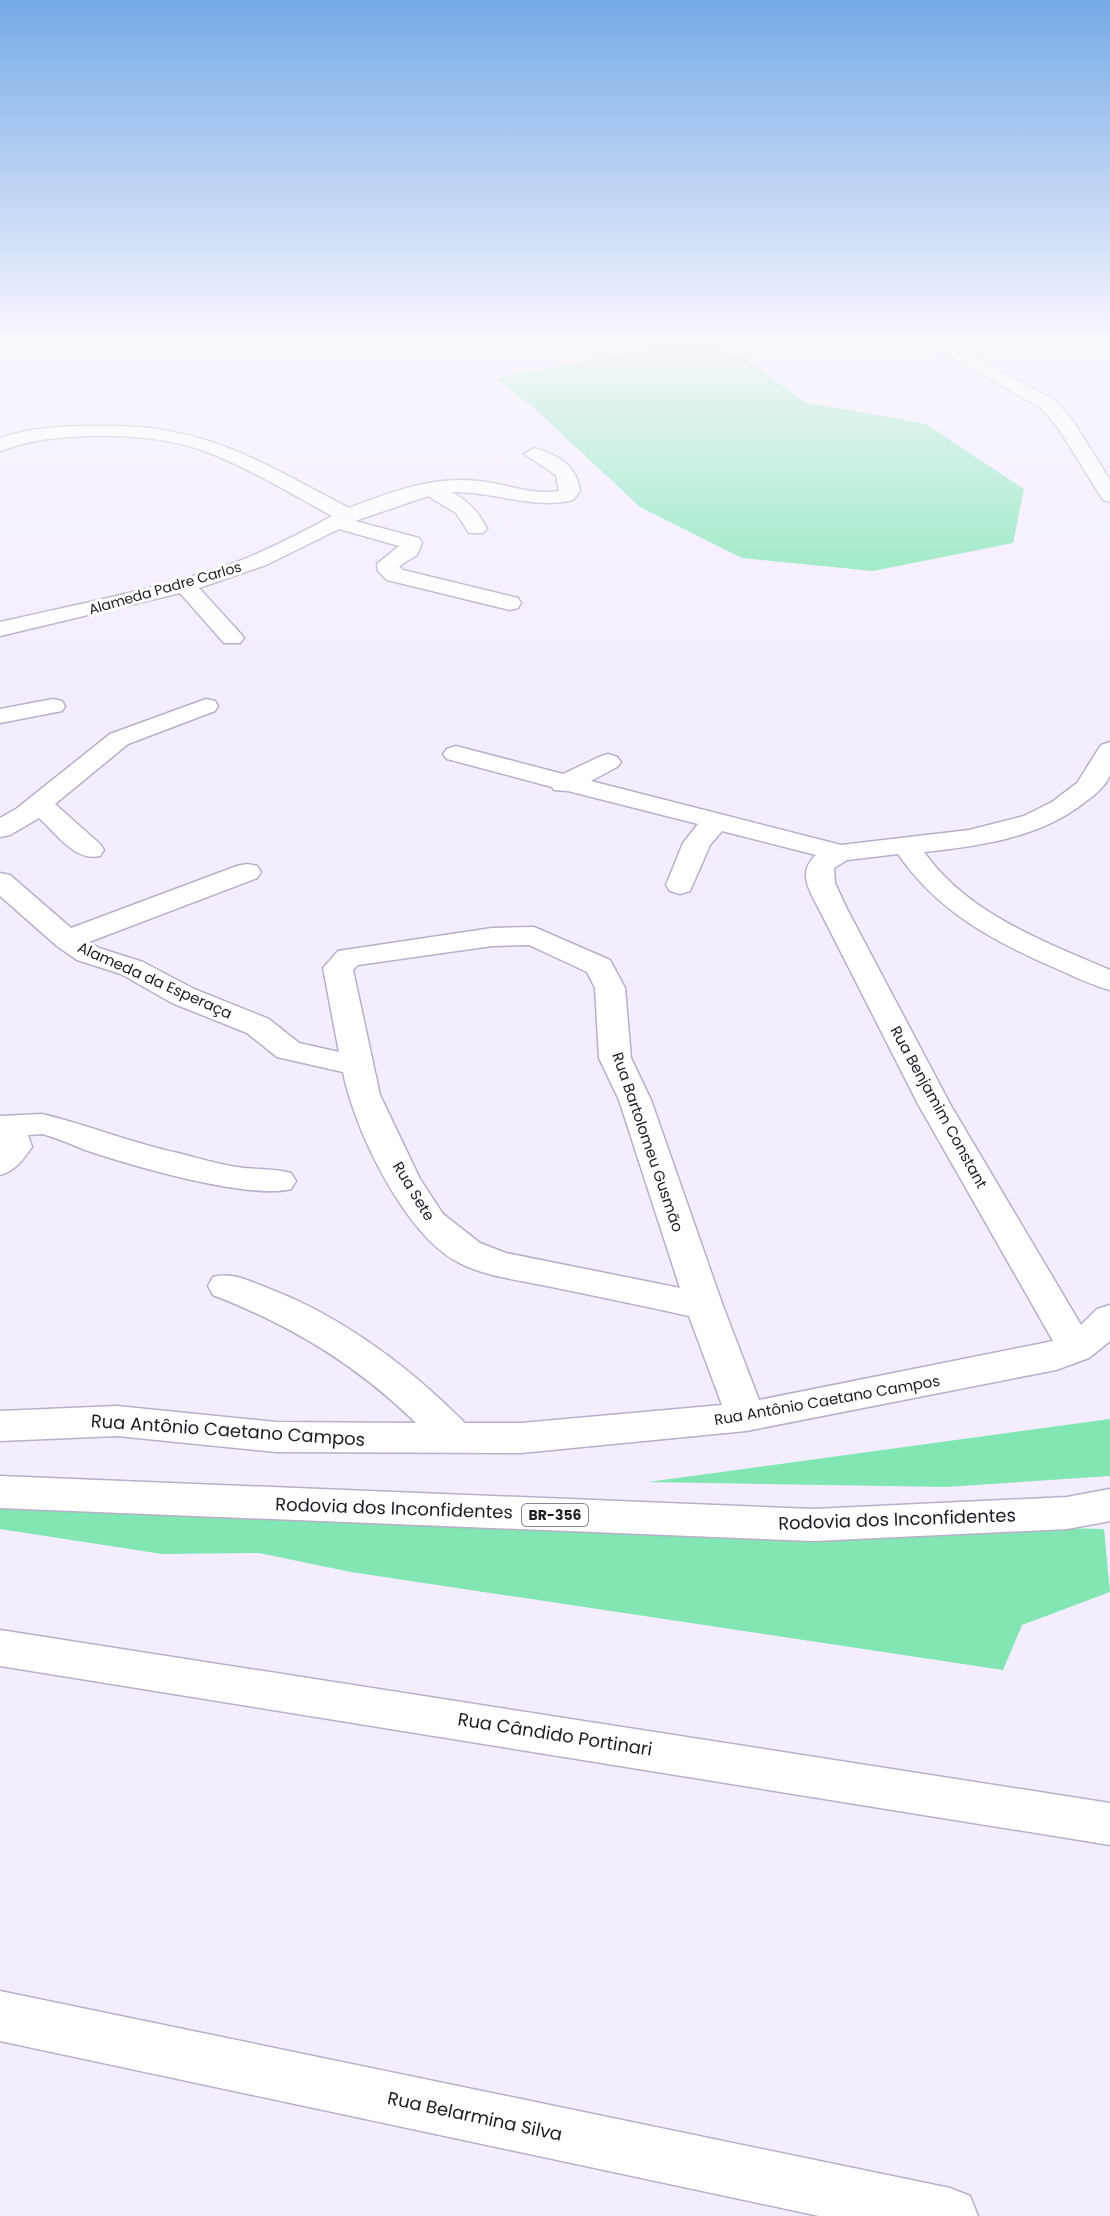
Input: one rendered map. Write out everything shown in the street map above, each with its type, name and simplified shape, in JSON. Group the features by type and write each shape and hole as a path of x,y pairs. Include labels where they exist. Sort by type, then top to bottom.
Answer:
{"street":[{"path":"204,446 233,457 325,502 342,519 411,543 409,550 388,564 389,571 510,603"},
{"path":"1079,446 1110,496"},
{"name":"Alameda Padre Carlos","path":"0,629 77,613 185,586 281,551 342,519 428,488 475,486 544,498 566,496 570,490 565,471 560,466 534,454"},
{"path":"428,488 460,505 468,512 476,529"},
{"path":"185,586 232,638"},
{"path":"0,716 53,706"},
{"path":"0,829 39,804 98,753 119,739 206,706"},
{"path":"456,754 715,822 831,857 973,837 1044,816 1069,803 1087,788 1110,750"},
{"path":"563,783 608,762"},
{"path":"39,804 90,850"},
{"path":"680,885 697,843 715,822"},
{"path":"905,845 917,866 940,891 968,912 1003,932 1110,981"},
{"name":"Rua Benjamim Constant","path":"831,857 818,867 820,881 929,1093 1076,1348"},
{"path":"68,940 247,872"},
{"name":"Alameda da Esperaça","path":"0,881 68,940 88,954 132,968 183,996 258,1026 288,1050 328,1060 357,1064"},
{"name":"Rua Bartolomeu Gusmão","path":"349,957 492,937 534,936 599,966 610,988 615,1058 635,1100 704,1306 746,1417"},
{"name":"Rua Sete","path":"349,957 338,968 364,1095 403,1180 430,1222 467,1252 500,1264 704,1306"},
{"path":"2,1126 42,1124 160,1160 236,1178 279,1181"},
{"path":"0,1164 15,1147 12,1136 2,1126"},
{"path":"226,1286 295,1314 365,1358 421,1401 456,1439"},
{"name":"Rua Antônio Caetano Campos","path":"0,1426 117,1421 276,1437 456,1439 521,1438 746,1417 1035,1361 1076,1348 1090,1339 1110,1318"},
{"name":"Rodovia dos Inconfidentes","path":"0,1491 814,1525 1067,1513 1110,1505"},
{"name":"Rua Cândido Portinari","path":"0,1648 1110,1824"},
{"name":"Rua Belarmina Silva","path":"0,2016 950,2216"}],"green space":[{"path":"575,446 960,446 1024,489 1013,543 873,571 742,558 640,507"},
{"path":"1110,1419 1110,1476 946,1487 648,1482"},
{"path":"0,1504 1104,1529 1110,1592 1022,1625 1003,1670 351,1572 259,1553 162,1554 0,1529"}]}
